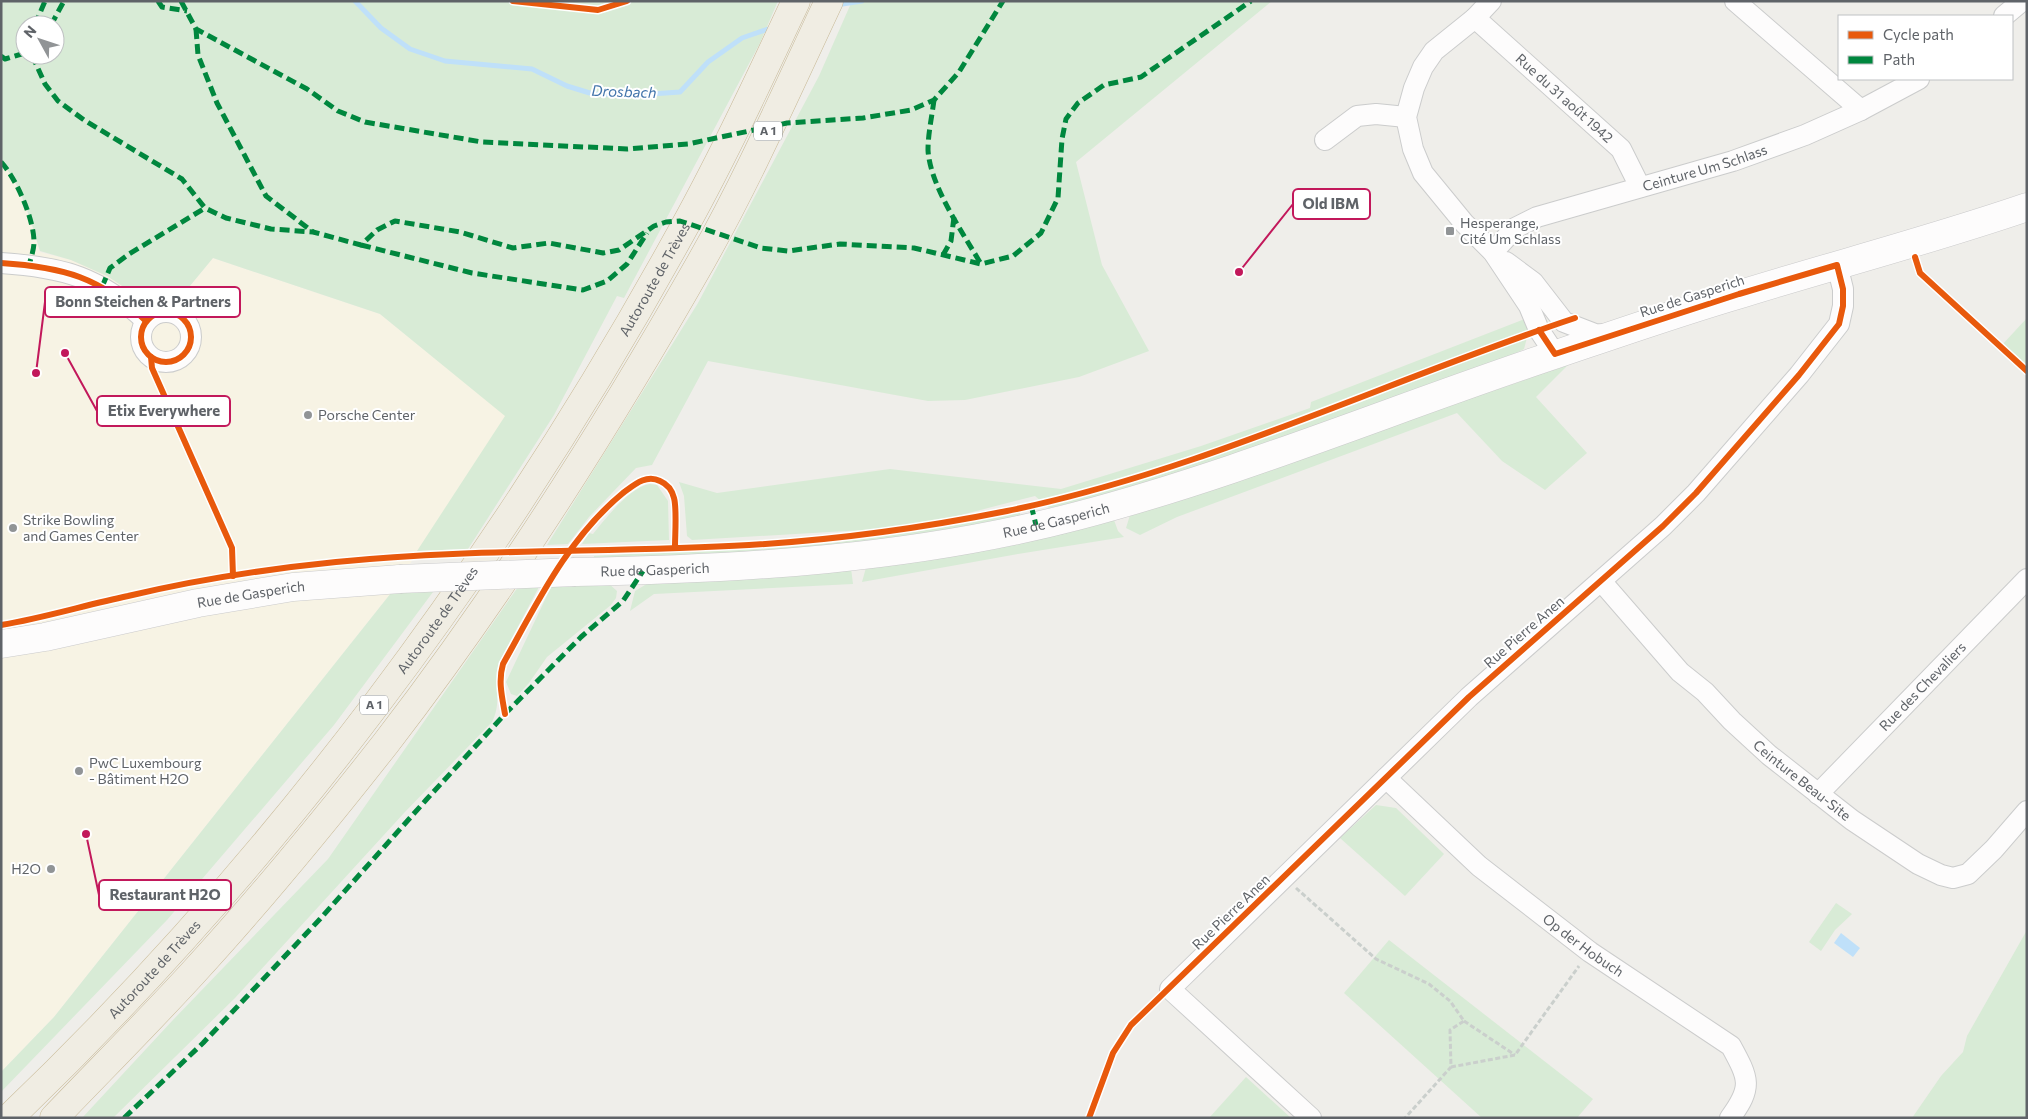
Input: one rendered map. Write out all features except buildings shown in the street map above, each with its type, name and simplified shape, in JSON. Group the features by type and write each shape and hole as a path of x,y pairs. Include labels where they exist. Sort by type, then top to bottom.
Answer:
{"highway":[{"name":"Autoroute de Trèves","path":"9,1118 90,1038 244,868 362,722 456,596 558,444 676,244 712,175 796,1"},
{"name":"A 1","path":"54,1118 199,966 320,825 388,740 483,610 584,458 703,258 735,198 829,1"}],"main road":[{"name":"Rue de Gasperich","path":"1,644 45,637 198,603 294,587 400,579 756,566 932,546 1036,526 1078,516 1203,479 1555,354 1739,294 2026,208"},
{"name":"Rue de Gasperich","path":"1,654 45,637"}],"street":[{"path":"1491,1 1476,18 1434,51 1423,67 1414,88 1406,117 1412,149 1423,173 1464,223 1493,252 1533,282 1564,322 1595,334 1614,335"},
{"path":"1735,1 1861,110"},
{"path":"2005,15 2022,1"},
{"name":"Rue du 31 août 1942","path":"1476,18 1621,149 1640,187"},
{"name":"Ceinture Um Schlass","path":"1493,252 1515,228 1537,217 1733,161 1805,135 1861,110 1916,80"},
{"path":"1325,140 1357,116 1376,114 1406,117"},
{"path":"1493,252 1529,306 1539,330 1555,354"},
{"path":"1,263 67,271 102,287 126,302 146,321"},
{"name":"Rue Pierre Anen","path":"1311,1118 1170,989 1469,697 1601,581 1696,493 1799,375 1839,324 1843,306 1843,289 1837,265"},
{"path":"1555,354 1564,322"},
{"path":"1514,368 1530,351 1539,330"},
{"name":"Rue des Chevaliers","path":"1818,794 2027,579"},
{"name":"Ceinture Beau-Site","path":"1601,581 1680,672 1705,692 1732,721 1769,755 1879,840 1918,864 1941,875 1953,878 1968,874 1994,849 2027,811"},
{"name":"Op der Hobuch","path":"1386,778 1479,866 1582,946 1731,1046 1744,1069 1746,1083 1744,1099 1730,1118"}],"path":[{"path":"1289,882 1376,959 1429,984 1450,1001 1464,1021 1515,1055"},
{"path":"1405,1118 1451,1067 1515,1055 1582,961"},
{"path":"1451,1067 1450,1030 1464,1021"}],"shaded area":[{"path":"1,162 10,172 30,219 40,252 71,260 107,276 148,303 175,304 213,258 380,314 506,416 391,593 54,1017 1,1072"}],"green space":[{"path":"1,1 778,1 760,43 624,298 617,296 554,415 468,549 417,551 505,416 380,314 213,258 175,304 148,303 107,276 71,260 40,251 20,193 1,162"},
{"path":"852,1 1272,1 1076,162 1102,265 1149,351 1079,377 965,400 928,401 708,361 652,465 636,468 589,517 568,544 547,545 698,303 819,76"},
{"path":"1527,318 1528,334 1524,349 1504,359 1142,488 1049,508 1035,496 914,527 692,540 687,536 684,496 679,482 717,493 890,469 1061,489 1201,446 1310,408 1311,402"},
{"path":"2027,318 2027,367 2002,345"},
{"path":"1568,365 1536,397 1587,453 1545,490 1502,461 1457,413 1177,517 1140,535 1126,528 1130,515"},
{"path":"657,485 668,501 669,540 582,544 589,533 593,534 611,512 627,497 642,486"},
{"path":"1020,512 1020,516 1016,518 851,546 593,562 594,556 832,543 940,528"},
{"path":"1114,520 1118,531 1124,537 862,582 867,564 1016,540"},
{"path":"851,568 853,584 654,594 630,611 635,591 650,582"},
{"path":"576,582 607,582 617,591 616,598 611,605 547,657 529,683 517,696 511,694 506,682 551,587 576,586"},
{"path":"518,587 539,587 499,662 496,678 497,707 492,722 404,813 235,998 113,1118 82,1118 172,1021 328,859"},
{"path":"433,592 334,725 167,920 1,1092 1,1072 54,1017 391,593"},
{"path":"1376,805 1396,808 1444,854 1405,896 1340,838"},
{"path":"1836,903 1852,914 1835,930 1821,951 1809,942"},
{"path":"2027,930 2027,1118 1912,1118 1941,1076 1963,1052 1967,1036"},
{"path":"1389,940 1593,1099 1577,1118 1482,1118 1344,993"},
{"path":"1246,1077 1291,1118 1209,1118"}],"water":[{"path":"1841,933 1860,948 1853,957 1834,943"}],"waterway":[{"name":"Drosbach","path":"355,1 381,28 410,49 445,61 532,69 567,86 593,94 637,95 680,92 708,62 742,38 774,27"},
{"name":"Drosbach","path":"836,5 862,1"}],"marked path":[{"path":"39,15 45,1"},
{"path":"56,15 64,1"},
{"path":"158,1 162,7 187,11"},
{"path":"181,1 196,29 307,89 338,111 365,122 482,142 627,149 688,144 787,123 863,118 911,110 934,100 959,72 1003,1"},
{"path":"36,65 45,84 58,101 84,120 182,179 205,208 226,218 271,229 313,232 361,245 377,230 395,221 460,232 513,248 549,243 603,253 619,250 654,226 666,222 680,221 761,248 788,251 840,244 914,248 981,264 1013,256 1041,233 1058,198 1062,139 1066,119 1078,103 1104,85 1141,77 1251,1"},
{"path":"196,29 198,55 217,103 266,196 313,232"},
{"path":"1,56 5,59 15,56"},
{"path":"934,100 928,144 930,164 941,194 981,264"},
{"path":"1,162 18,188 31,222 34,242 29,265"},
{"path":"102,287 110,268 129,254 205,208"},
{"path":"943,255 951,241 954,217"},
{"path":"361,245 472,273 583,290 607,281 627,264 647,233"},
{"path":"1031,505 1036,525"},
{"path":"124,1118 203,1043 320,919 505,714 581,637 623,601 643,571"}],"cycle path":[{"path":"513,1 598,10 627,1"},
{"path":"1915,257 1920,273 2027,371"},
{"path":"1,263 43,268 80,277 113,294 146,321"},
{"path":"1089,1118 1113,1053 1131,1025 1469,697 1663,526 1696,493 1799,375 1839,324 1843,306 1843,289 1837,265 1739,294 1555,354 1539,330"},
{"path":"166,312 176,314 184,319 189,327 191,337 189,347 184,355 176,360 166,362 156,360 148,355 143,347 141,337 143,327 148,319 156,314 166,312"},
{"path":"1,625 179,585 310,565 439,555 781,543 943,523 1007,511 1080,494 1152,473 1223,449 1575,318"},
{"path":"151,357 152,368 232,548 233,576"},
{"path":"505,714 501,683 503,664 555,572 586,530 603,511 640,481 655,479 663,482 671,490 675,503 675,547"}],"place":[{"name":"Hesperange, Cité Um Schlass","path":"1450,231"},
{"name":"Old IBM","path":"1239,272"},
{"name":"Etix Everywhere","path":"65,353"},
{"name":"Bonn Steichen & Partners","path":"36,373"},
{"name":"Porsche Center","path":"308,415"},
{"name":"Strike Bowling and Games Center","path":"13,528"},
{"name":"PwC Luxembourg - Bâtiment H2O","path":"79,771"},
{"name":"Restaurant H2O","path":"86,834"},
{"name":"H2O","path":"51,869"}]}
